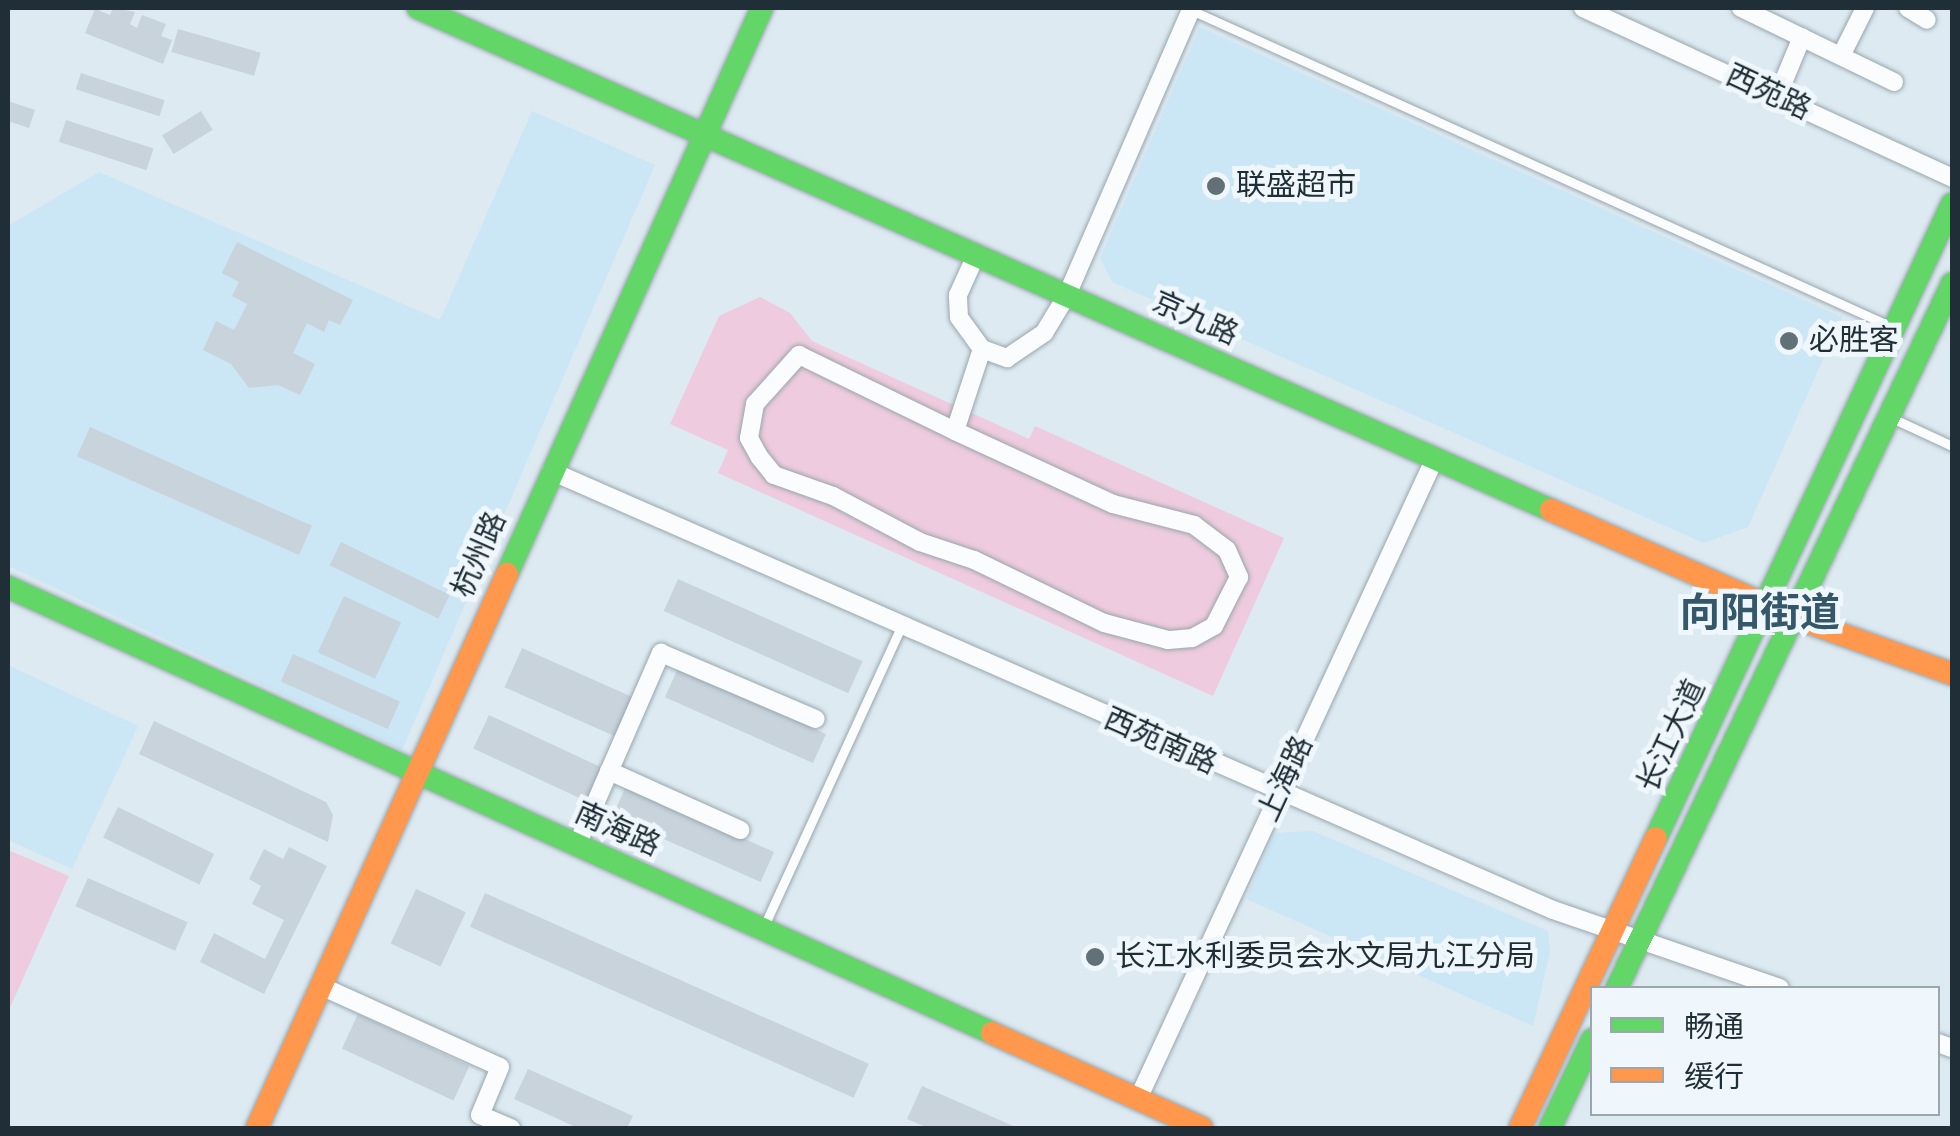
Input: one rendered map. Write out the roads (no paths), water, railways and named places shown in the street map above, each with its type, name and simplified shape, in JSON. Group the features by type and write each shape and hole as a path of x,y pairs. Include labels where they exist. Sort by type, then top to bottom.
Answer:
{"main road":[{"name":"京九路","path":"418,8 1796,618 1952,674"},
{"name":"杭州路","path":"257,1128 324,987 550,471 762,8"},
{"name":"长江大道","path":"1520,1128 1952,204"},
{"name":"长江大道","path":"1619,986 1952,284"},
{"name":"南海路","path":"8,587 1202,1128"},
{"path":"1550,1128 1590,1044"}],"street":[{"name":"西苑路","path":"1583,8 1624,16 1776,97 1952,178"},
{"path":"1745,8 1894,82"},
{"path":"1842,56 1865,8"},
{"path":"1908,8 1927,20"},
{"path":"976,255 958,294 959,318 982,349 1007,358 1044,333 1068,295 1191,9"},
{"path":"1776,97 1802,37"},
{"path":"954,431 982,349"},
{"path":"799,355 954,431 1114,504 1194,526 1227,550 1239,577 1214,626 1192,638 1168,640 1104,623 974,560 920,542 834,496 774,475 749,438 755,404 799,355"},
{"name":"上海路","path":"1138,1099 1435,458"},
{"name":"西苑南路","path":"550,471 1279,794 1613,931 1774,986"},
{"path":"577,845 661,653 816,719"},
{"path":"610,771 740,830"},
{"path":"324,987 500,1066 480,1116 511,1128"}],"lane":[{"path":"1191,9 1895,328"},
{"path":"1890,418 1952,446"},
{"path":"762,929 901,627"}],"place":[{"name":"联盛超市","path":"1216,186"},
{"name":"必胜客","path":"1789,341"},
{"name":"长江水利委员会水文局九江分局","path":"1095,957"}],"district":[{"name":"向阳街道","path":"1760,613"}]}
